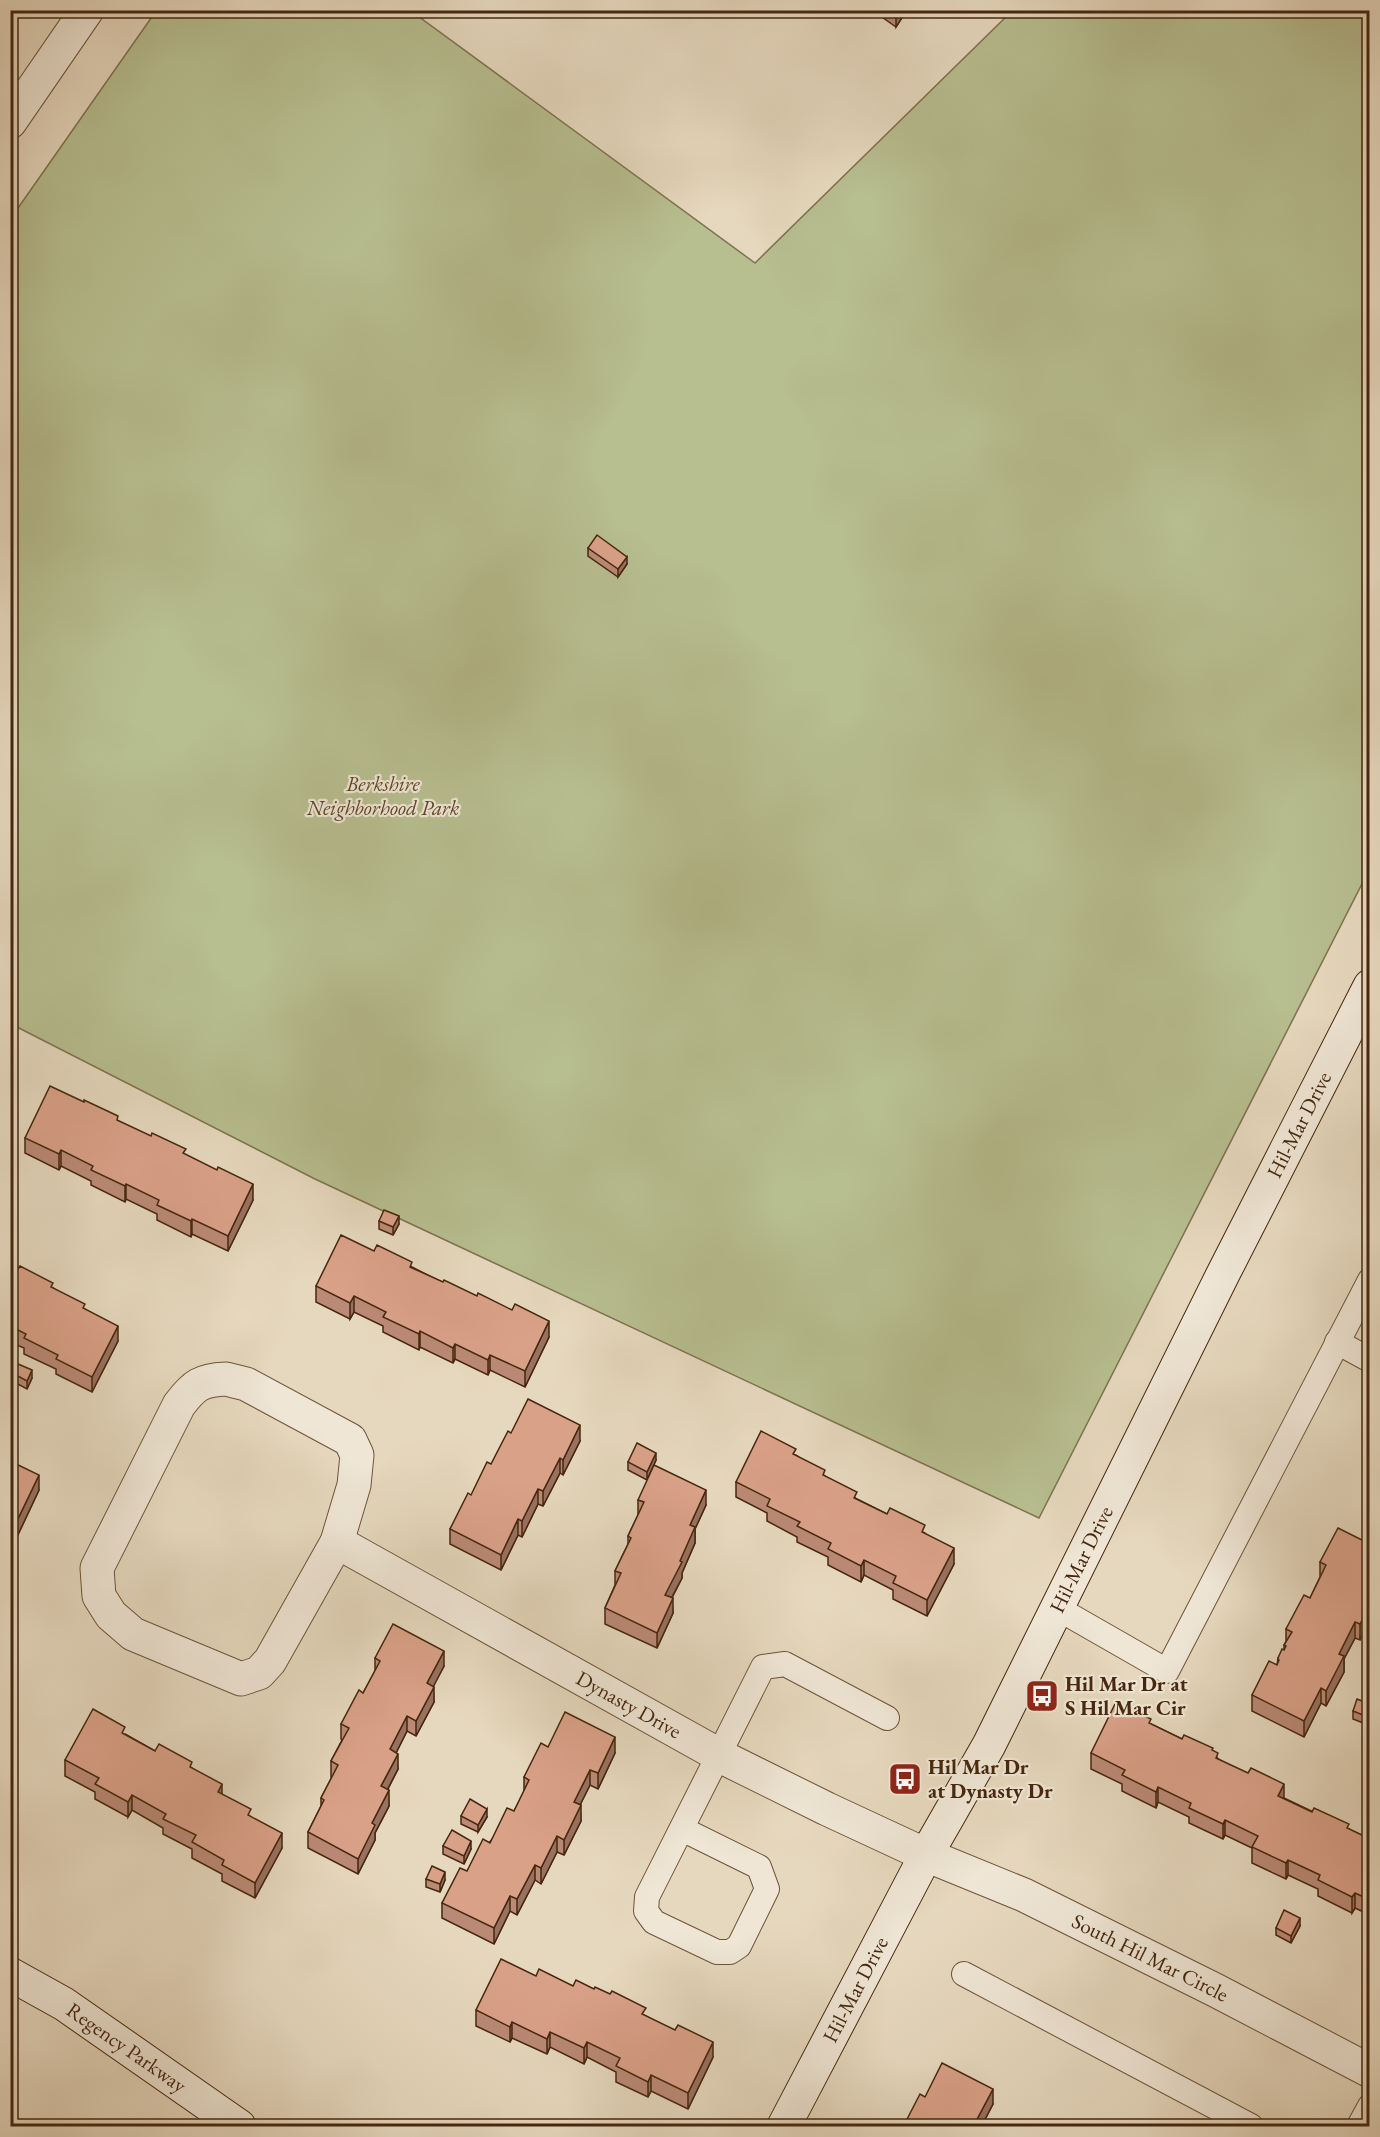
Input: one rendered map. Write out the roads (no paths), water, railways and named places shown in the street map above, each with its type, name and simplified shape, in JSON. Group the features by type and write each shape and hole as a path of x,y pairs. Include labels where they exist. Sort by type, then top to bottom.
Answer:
{"street":[{"path":"10,122 87,10"},
{"name":"Hil-Mar Drive","path":"784,2127 926,1855 989,1745 1224,1272 1370,986"},
{"path":"226,1379 246,1384 350,1440 357,1455 354,1485 338,1542 270,1661 259,1673 241,1679 133,1634 111,1615 99,1596 97,1568 107,1547 178,1405 191,1389 207,1380 226,1379"},
{"name":"Dynasty Drive","path":"338,1542 718,1754 827,1809 926,1855"},
{"name":"South Hil Mar Circle","path":"926,1855 1024,1895 1215,1990 1370,2071"},
{"name":"Regency Parkway","path":"10,1974 63,2004 239,2127"}],"lane":[{"path":"1057,1608 1167,1671 1370,1280"},
{"path":"1337,1342 1370,1360"},
{"path":"682,1829 759,1867 764,1876 767,1888 739,1946 730,1952 717,1952 654,1922 646,1911 647,1897 763,1667 785,1664 887,1718"},
{"path":"963,1974 1251,2127"},
{"path":"1359,2127 1370,2106"}],"place":[{"name":"Hil Mar Dr at S Hil Mar Cir","path":"1042,1696"},
{"name":"Hil Mar Dr at Dynasty Dr","path":"905,1779"}],"park label":[{"name":"Berkshire Neighborhood Park","path":"383,796"}]}
